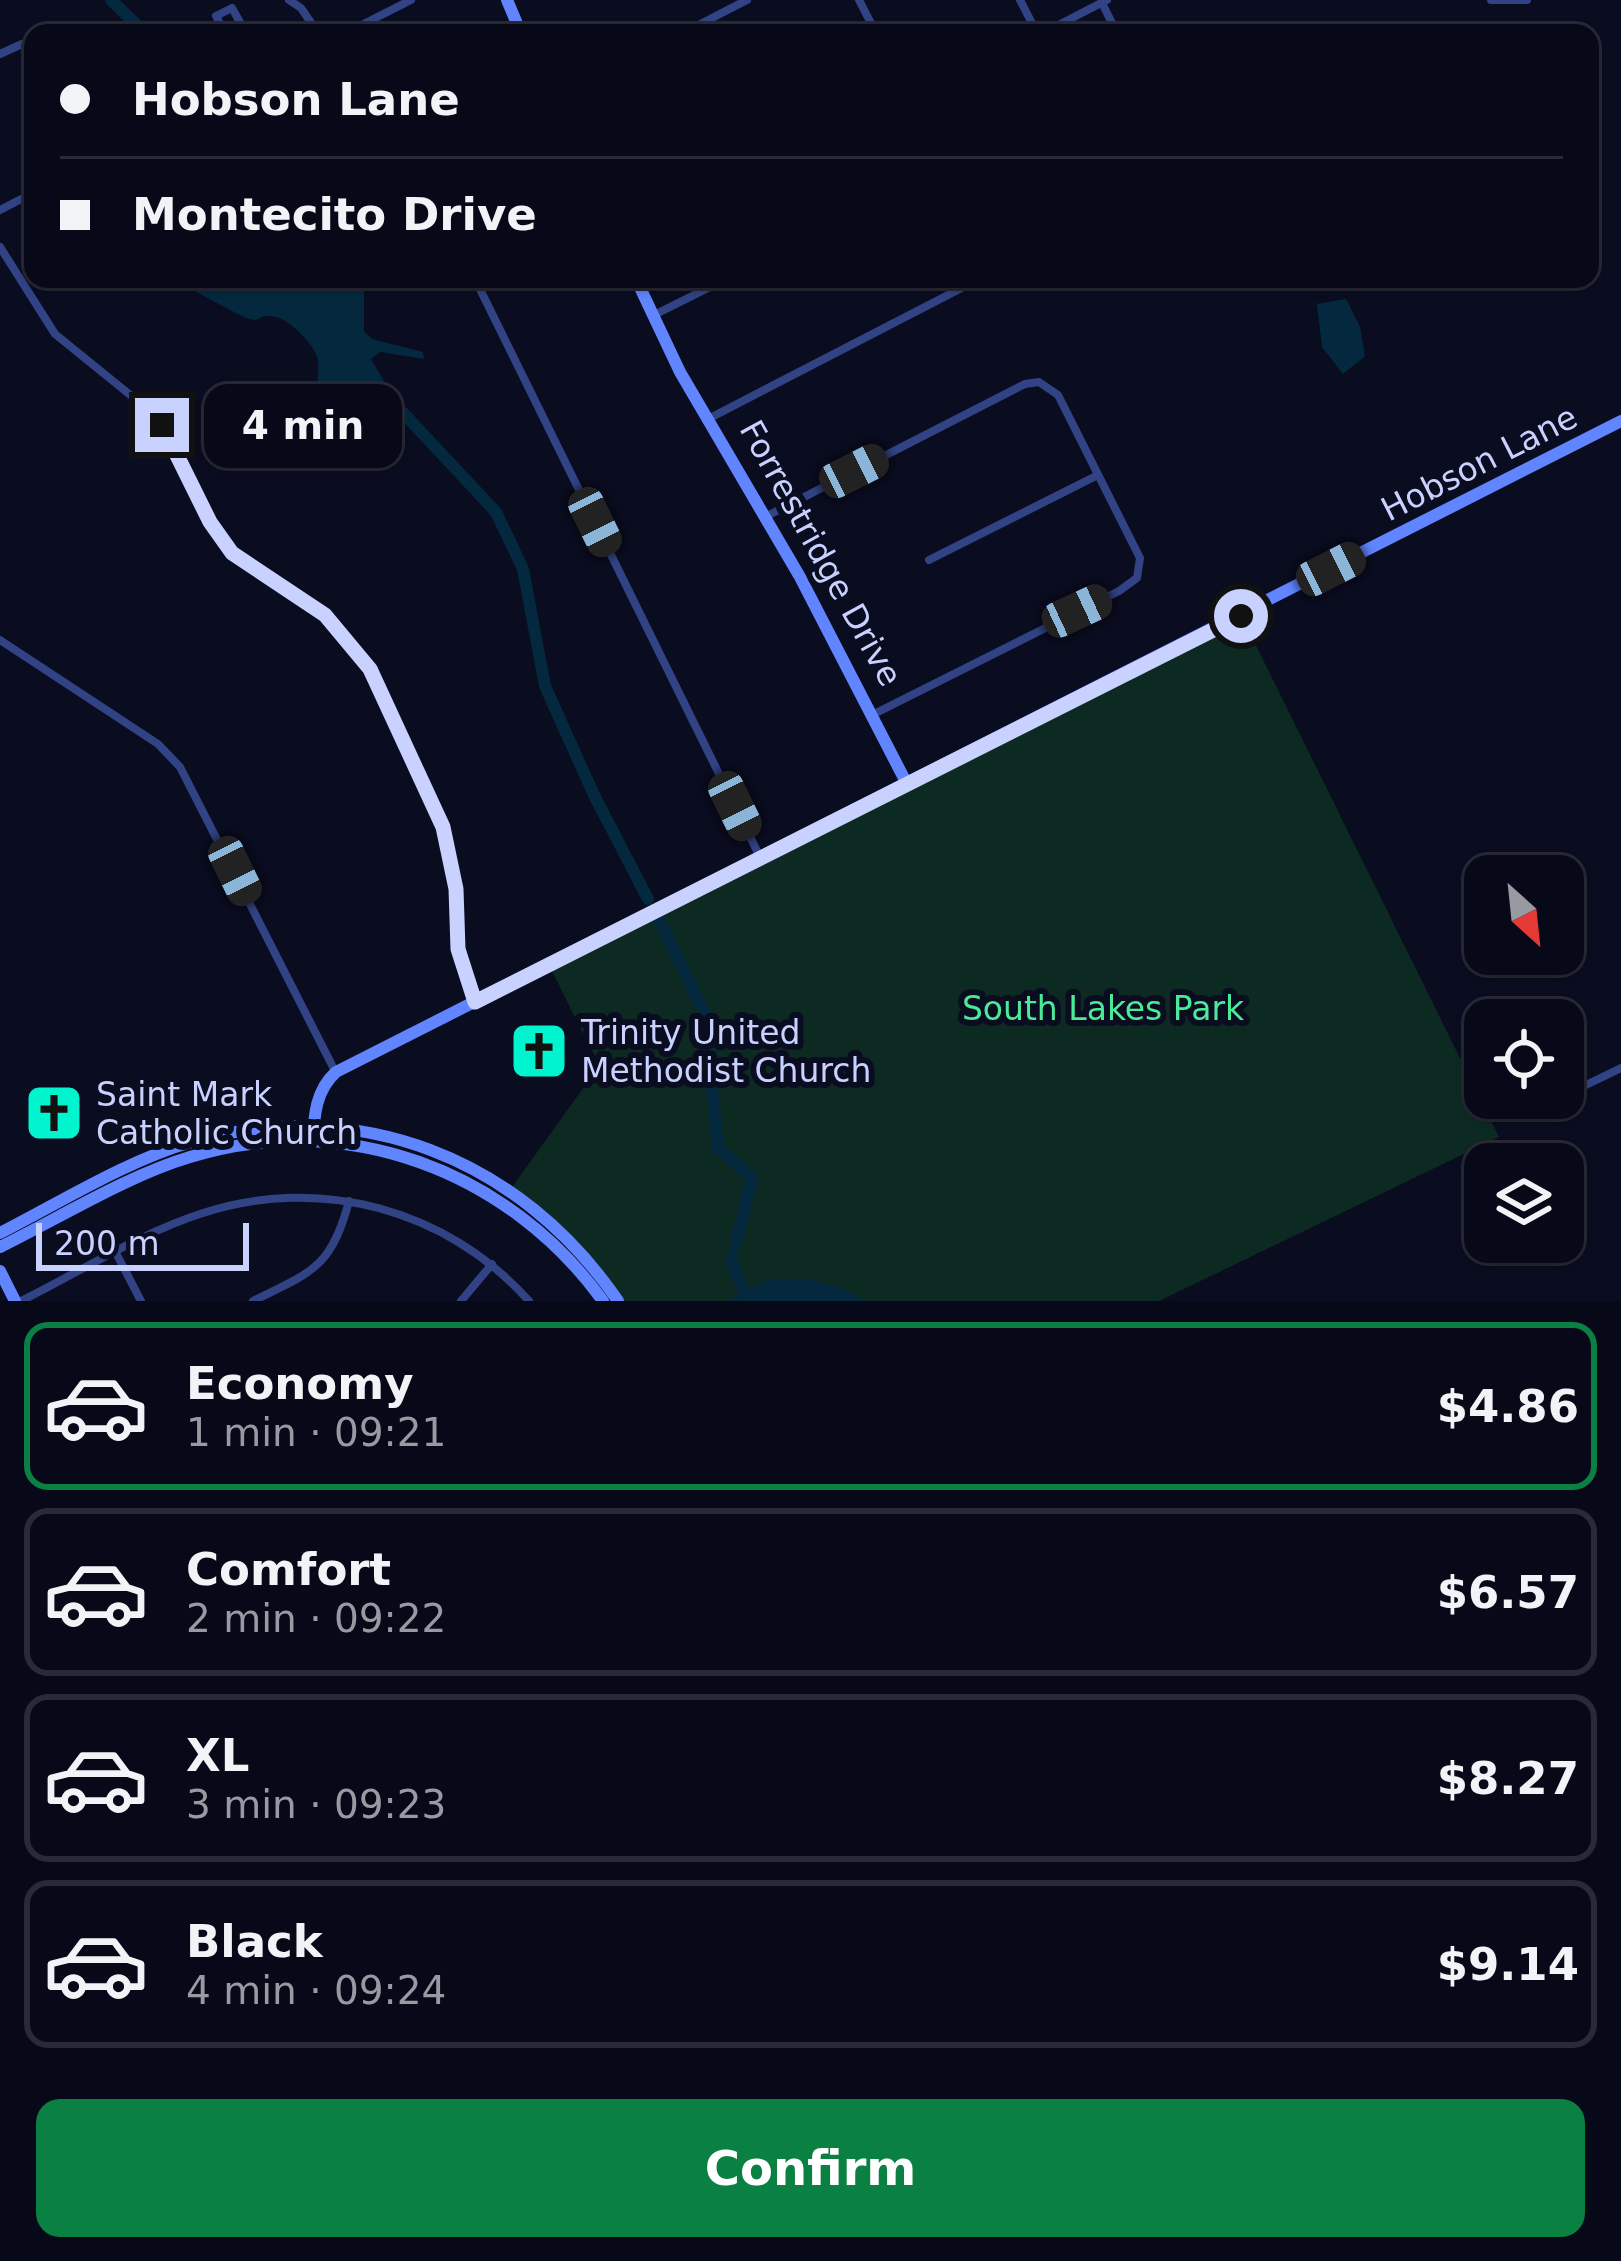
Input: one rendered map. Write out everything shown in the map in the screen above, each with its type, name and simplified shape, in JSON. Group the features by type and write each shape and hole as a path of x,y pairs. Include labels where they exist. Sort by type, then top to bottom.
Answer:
{"street":[{"path":"289,0 300,4"},
{"path":"364,24 411,0"},
{"path":"700,24 747,0"},
{"path":"1491,0 1527,0"},
{"path":"1058,24 1104,1"},
{"path":"220,24 216,16 232,8 241,24"},
{"path":"0,54 22,44"},
{"path":"0,247 24,284"},
{"path":"26,288 56,334 155,416 210,522 232,553 325,615 370,669 443,827 456,889 458,949 475,1002"},
{"path":"479,288 760,857"},
{"name":"Forrestridge Drive","path":"640,288 674,356 768,515 909,783"},
{"path":"652,317 708,288"},
{"path":"711,417 962,288"},
{"path":"768,515 1031,382 1047,385 1058,395 1140,558 1137,578 875,714"},
{"name":"Hobson Lane","path":"336,1072 1621,421"},
{"path":"928,560 1098,475"},
{"path":"0,640 158,744 181,767 336,1072 324,1085 313,1134"},
{"path":"1584,1086 1621,1068"},
{"path":"0,1233 188,1143 256,1129 399,1139 481,1173 517,1194 555,1226 618,1301"},
{"path":"0,1247 191,1156 313,1134 403,1154 474,1185 548,1238 603,1301"},
{"path":"0,1271 18,1301 184,1220 228,1206 277,1198 349,1201 423,1222 455,1238 492,1264 530,1301"},
{"path":"253,1301 318,1265 332,1251 349,1201"},
{"path":"116,1253 141,1301"},
{"path":"461,1301 492,1264"}],"green space":[{"name":"South Lakes Park","path":"1243,619 1464,1066 1464,1119 1490,1119 1499,1137 1487,1143 1464,1143 1464,1154 1159,1301 616,1301 596,1271 510,1190 599,1066 550,967"}],"water":[{"path":"191,288 363,288 364,331 372,339 423,352 424,359 380,352 371,359 386,385 366,385 352,398 320,406 317,357 310,345 282,319 245,317"},
{"path":"1346,299 1360,327 1365,356 1343,374 1322,347 1317,304"},
{"path":"802,1278 837,1286 866,1301 729,1301 766,1281"}],"waterway":[{"path":"111,0 136,24"},
{"path":"365,372 496,512 523,569 545,686 648,899"},
{"path":"659,920 705,1014 718,1148 752,1178 736,1242"},
{"path":"733,1254 731,1260 748,1301"}],"place":[{"name":"Trinity United Methodist Church","path":"539,1051"},
{"name":"Saint Mark Catholic Church","path":"54,1113"}],"route":[{"path":"162,425 210,522 232,553 325,615 370,669 443,827 456,889 458,949 475,1002 1241,616"}]}
